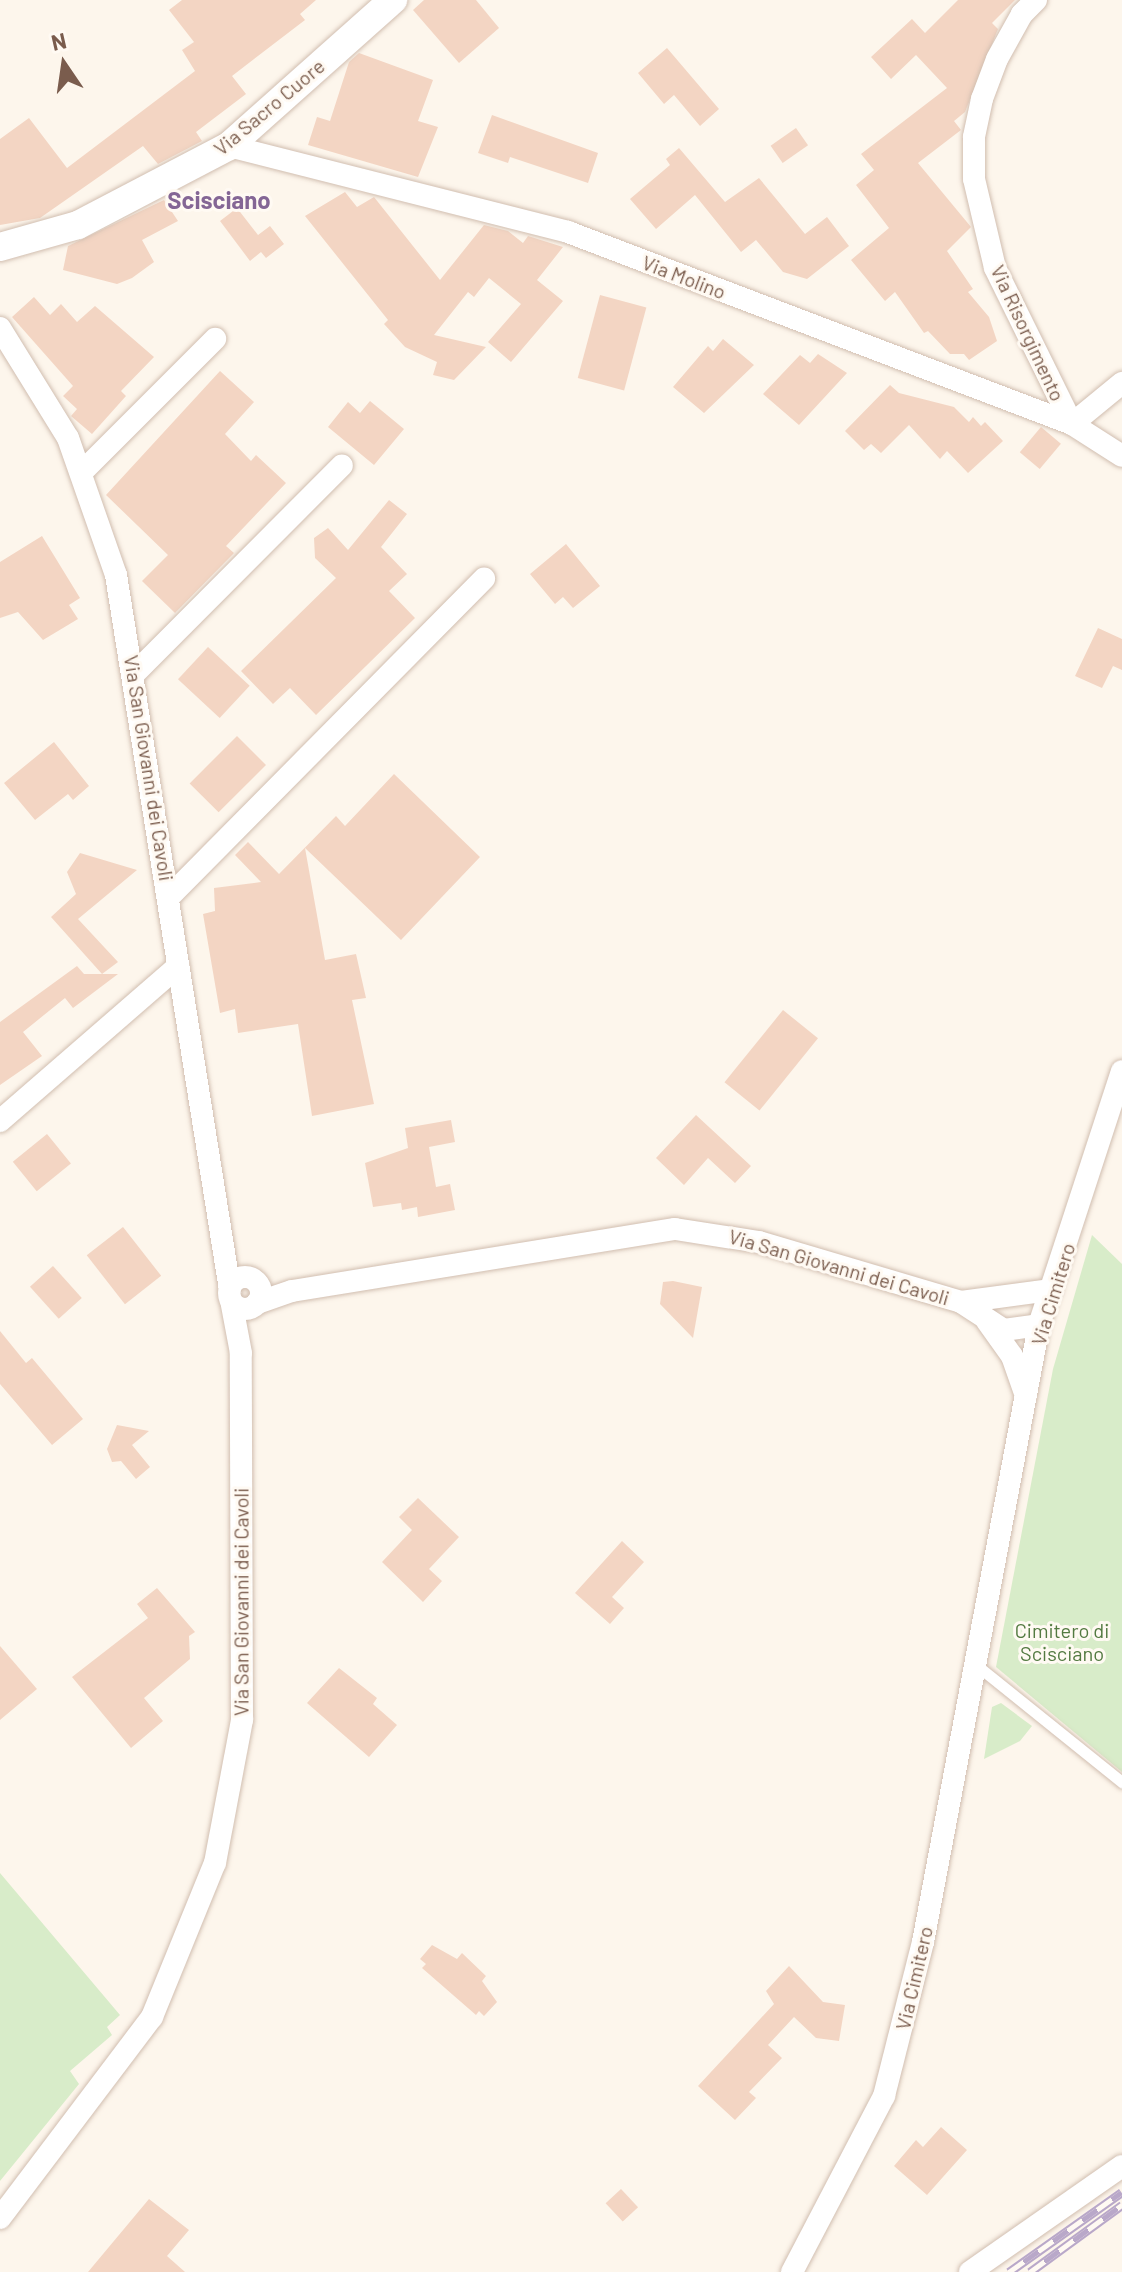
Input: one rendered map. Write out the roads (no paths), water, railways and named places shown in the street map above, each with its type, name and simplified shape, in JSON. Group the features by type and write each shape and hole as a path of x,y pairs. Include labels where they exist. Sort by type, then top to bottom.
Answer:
{"street":[{"name":"Via Sacro Cuore","path":"0,247 78,225 229,146 393,0"},
{"name":"Via Risorgimento","path":"1036,0 1022,14 997,59 982,99 974,137 974,179 995,268 1072,424 1122,383"},
{"name":"Via Molino","path":"229,146 568,232 1072,424 1122,456"},
{"name":"Via San Giovanni dei Cavoli","path":"0,328 83,471 116,575 135,673 178,966 224,1233 230,1295 241,1353 242,1720 215,1863 152,2017 0,2218"},
{"path":"83,471 215,339"},
{"path":"135,673 342,465"},
{"path":"169,897 484,579"},
{"path":"0,1121 178,966"},
{"name":"Via Cimitero","path":"792,2272 884,2096 918,1966 974,1664 1028,1400 1039,1325 1122,1071"},
{"name":"Via San Giovanni dei Cavoli","path":"230,1295 238,1307 256,1293 292,1291 675,1229 759,1242 961,1302 1004,1330 1039,1325"},
{"name":"Via San Giovanni dei Cavoli","path":"224,1233 256,1293 241,1353"},
{"name":"Via San Giovanni dei Cavoli","path":"961,1302 1051,1290"},
{"name":"Via San Giovanni dei Cavoli","path":"986,1320 1012,1356 1028,1400"},
{"path":"970,2272 1122,2166"}],"lane":[{"path":"974,1664 1122,1782"}],"railway":[{"path":"1009,2272 1122,2192"},
{"path":"1030,2272 1122,2205"}],"district":[{"name":"Scisciano","path":"219,200"}],"park label":[{"name":"Cimitero di Scisciano","path":"1062,1642"}]}
